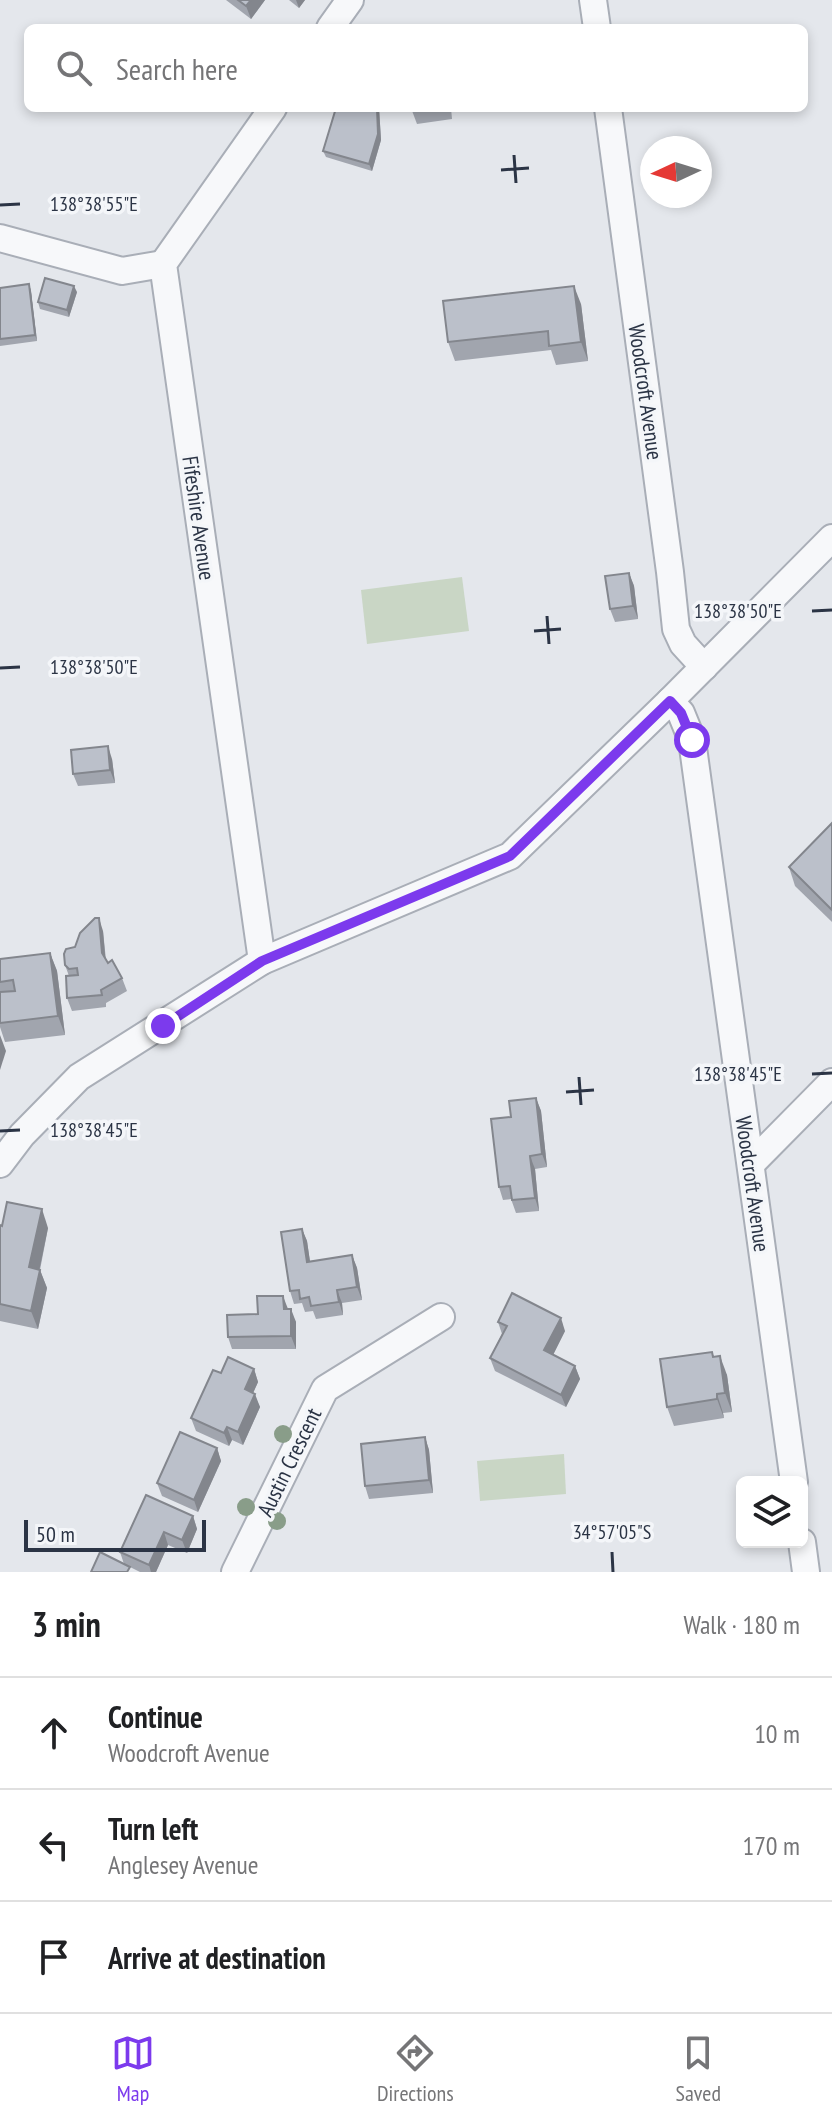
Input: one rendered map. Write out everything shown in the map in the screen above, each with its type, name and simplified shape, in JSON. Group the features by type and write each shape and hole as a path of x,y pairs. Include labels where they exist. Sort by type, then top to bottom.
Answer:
{"street":[{"path":"333,24 350,0"},
{"path":"593,0 596,24"},
{"path":"0,238 122,271 163,264 270,112"},
{"name":"Woodcroft Avenue","path":"609,112 676,629 683,644 704,667"},
{"name":"Fifeshire Avenue","path":"163,264 262,961"},
{"path":"0,1164 22,1135 79,1077 262,961 510,856 832,538"},
{"name":"Woodcroft Avenue","path":"670,701 681,713 692,740 793,1476"},
{"path":"751,1164 832,1082"},
{"name":"Austin Crescent","path":"235,1572 325,1389 441,1317"},
{"path":"803,1548 806,1572"}],"green space":[{"path":"462,577 469,631 367,644 361,590"},
{"path":"564,1454 566,1494 480,1501 477,1461"}],"building":[{"path":"335,112 377,112 378,134 369,164 323,151"},
{"path":"45,278 74,286 67,310 38,302"},
{"path":"29,284 35,335 0,339 0,288"},
{"path":"574,286 581,342 549,346 548,331 448,342 443,301"},
{"path":"629,573 633,606 610,609 605,576"},
{"path":"108,746 110,770 73,774 71,750"},
{"path":"832,823 832,910 789,867"},
{"path":"95,918 99,918 102,953 108,963 112,960 122,978 101,990 102,995 67,998 66,976 78,975 77,968 69,969 65,965 64,954 66,949 75,947 80,933"},
{"path":"50,953 58,1016 0,1023 0,992 15,991 13,980 0,982 0,959"},
{"path":"536,1098 542,1154 530,1156 535,1198 512,1200 510,1186 499,1187 491,1119 511,1117 509,1101"},
{"path":"7,1202 42,1209 29,1267 40,1270 31,1311 0,1304 0,1225"},
{"path":"302,1229 307,1262 352,1255 357,1287 337,1290 339,1302 311,1306 309,1297 300,1299 299,1290 290,1291 281,1232"},
{"path":"512,1293 561,1318 544,1350 575,1366 561,1395 490,1358 507,1326 498,1322"},
{"path":"257,1296 283,1296 284,1309 291,1309 291,1336 228,1337 227,1315 258,1314"},
{"path":"712,1352 713,1357 720,1356 725,1393 717,1394 717,1399 667,1407 660,1359"},
{"path":"228,1357 254,1369 245,1389 255,1394 238,1432 227,1427 224,1433 191,1418 213,1370 221,1373"},
{"path":"180,1432 217,1448 194,1500 157,1483"},
{"path":"425,1437 429,1480 365,1486 361,1444"},
{"path":"146,1495 193,1516 182,1540 164,1532 149,1565 120,1552"},
{"path":"100,1552 130,1567 127,1572 91,1572"}],"route":[{"path":"163,1026 262,961 510,856 670,701 681,713 692,740"}]}
